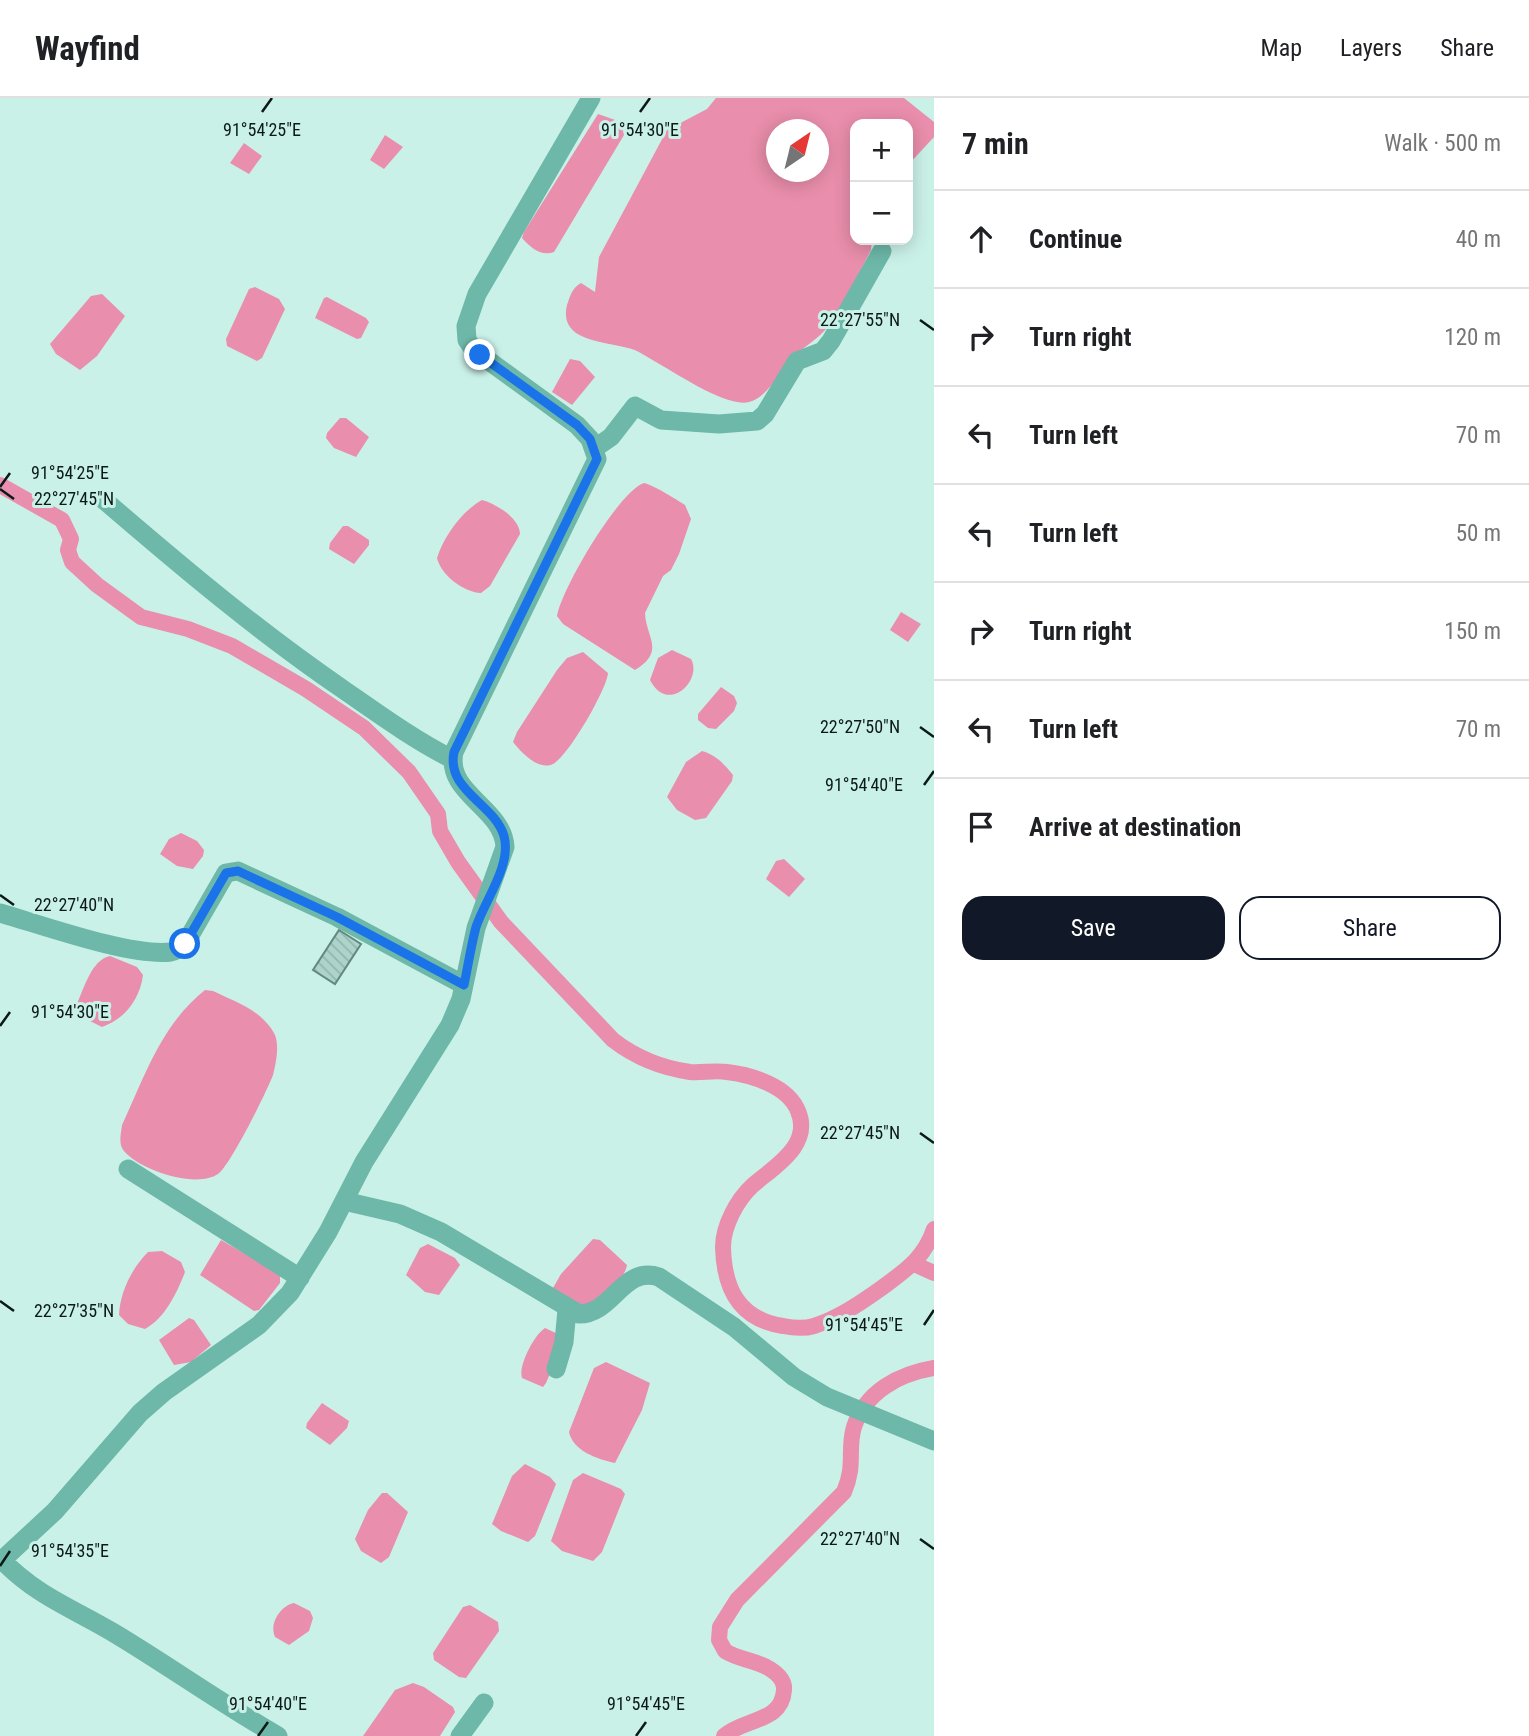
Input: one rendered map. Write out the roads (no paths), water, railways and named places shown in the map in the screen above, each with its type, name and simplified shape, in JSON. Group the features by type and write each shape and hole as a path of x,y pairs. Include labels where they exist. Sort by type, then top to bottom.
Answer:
{"street":[{"path":"278,1736 111,1631 48,1599 1,1561 55,1511 140,1413 164,1392 268,1318 300,1278 371,1151 450,1025 464,985 479,919 498,874 505,847 501,827 458,781 452,759 461,733 596,465 595,448 577,425 474,350 467,340 466,326 470,308 486,275 591,98"},
{"path":"595,448 611,437 635,406 661,420 719,424 757,421 765,414 797,361 822,351 831,341 882,251"},
{"path":"104,500 220,600 410,738 452,759"},
{"path":"0,914 150,952 174,952 185,944 226,873 238,871 337,917 464,985"},
{"path":"128,1169 300,1278"},
{"path":"344,1201 400,1214 441,1232 567,1310 579,1314 591,1314 638,1275 648,1273 659,1277 734,1327 794,1377 827,1397 934,1441"},
{"path":"556,1370 564,1342 567,1310"},
{"path":"460,1736 484,1703"}],"waterway":[{"path":"0,485 62,520 71,539 68,550 72,562 97,585 141,617 188,629 232,646 306,689 364,728 409,772 438,814 440,831 458,862 501,922 613,1040 640,1057 669,1068 690,1072 727,1072 758,1079 778,1088 793,1102 801,1124 795,1145 779,1164 746,1192 736,1206 725,1231 723,1247 726,1276 736,1299 745,1309 768,1322 787,1327 806,1328 823,1323 859,1304 907,1269 920,1255 934,1229"},
{"path":"914,1264 934,1273"},
{"path":"724,1736 777,1709 782,1701 784,1686 770,1669 725,1651 719,1640 720,1627 737,1600 844,1492 850,1473 854,1427 867,1403 885,1386 896,1380 934,1368"}]}
